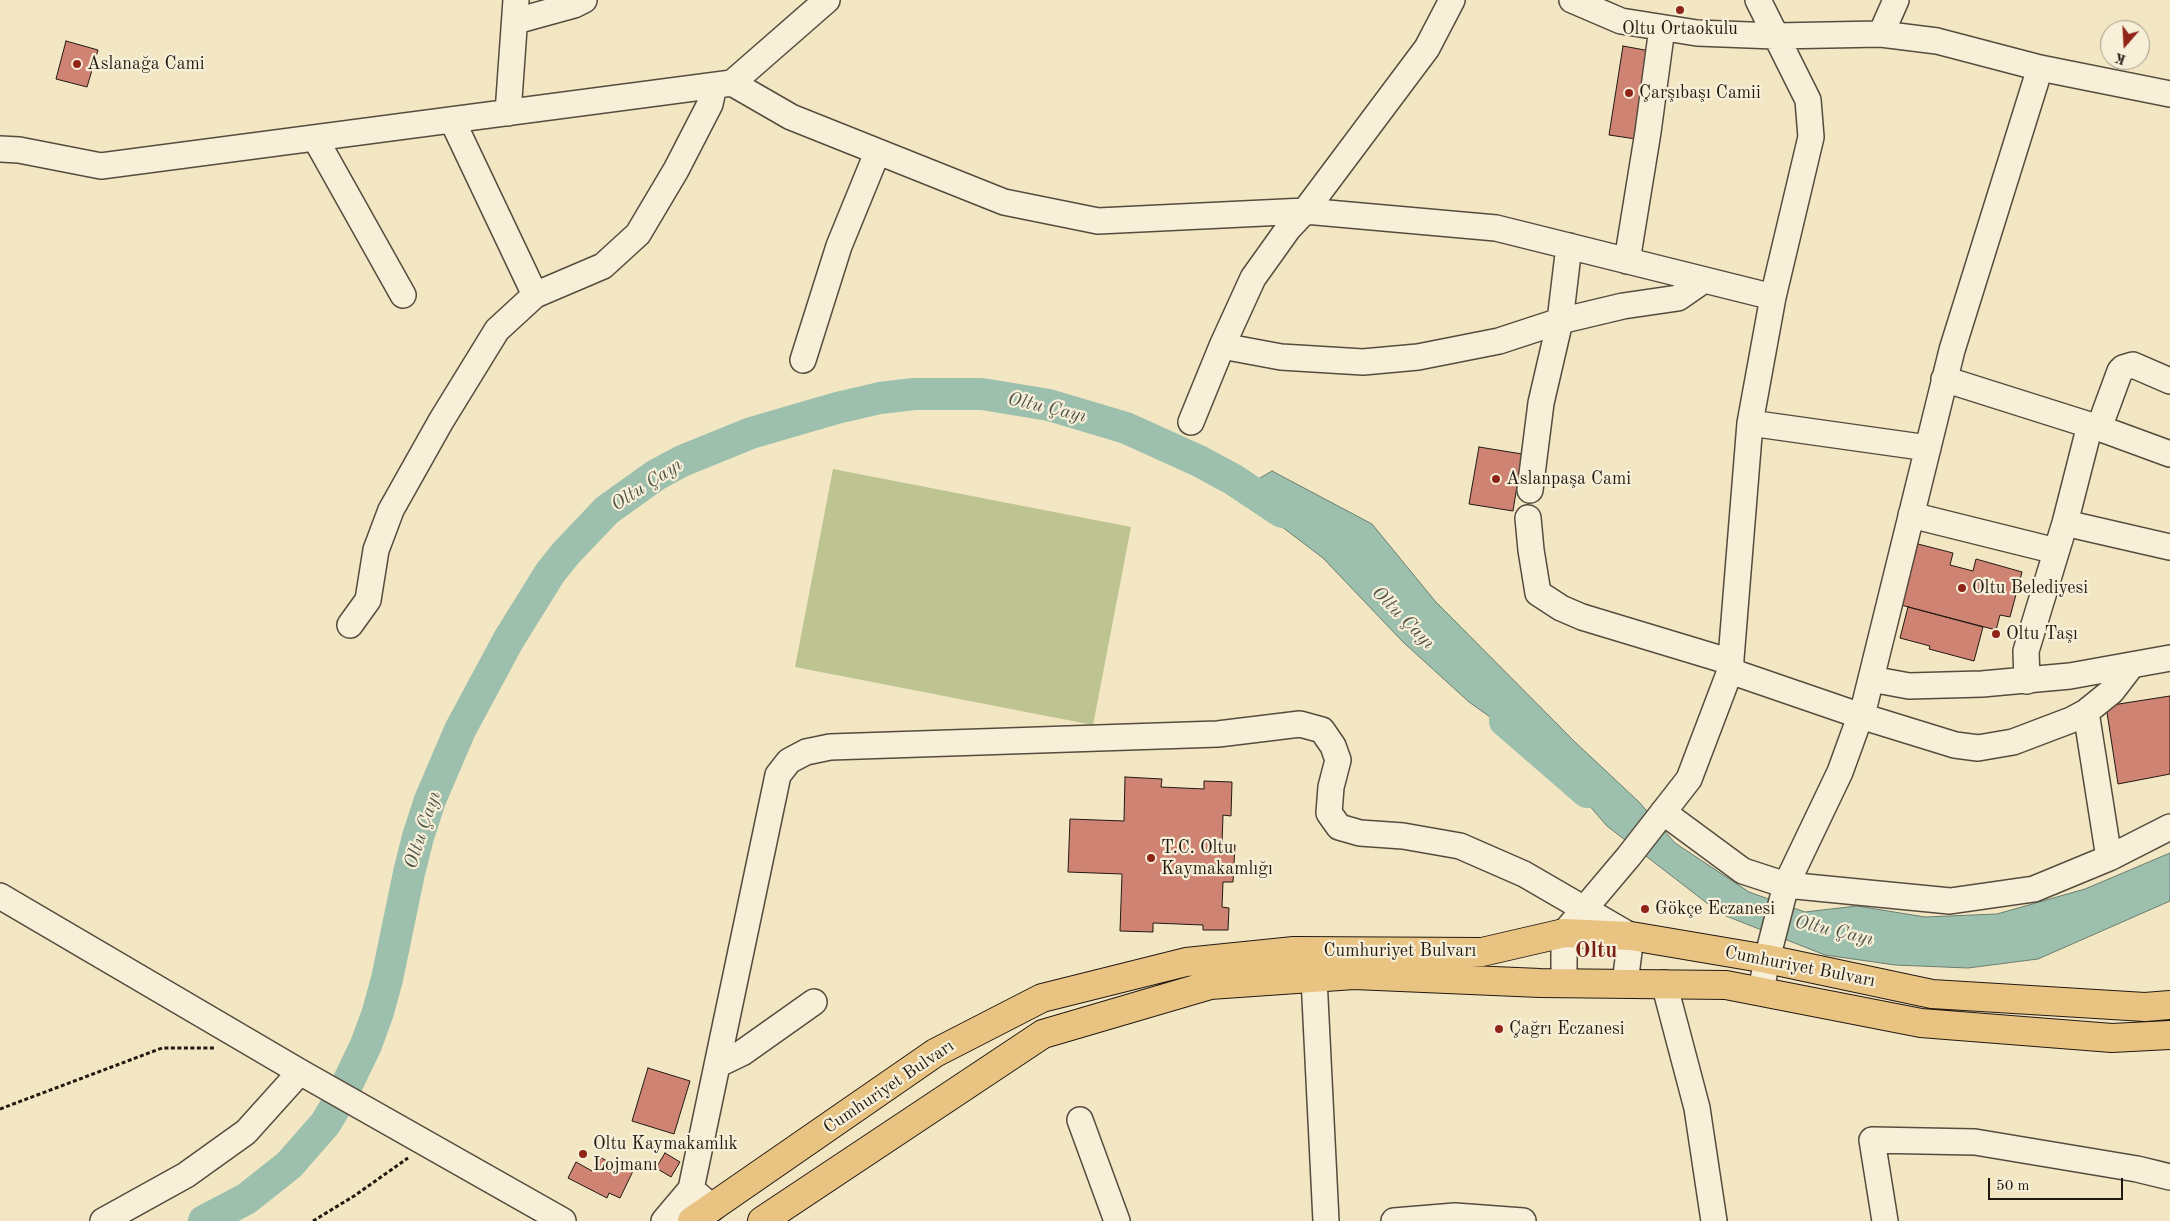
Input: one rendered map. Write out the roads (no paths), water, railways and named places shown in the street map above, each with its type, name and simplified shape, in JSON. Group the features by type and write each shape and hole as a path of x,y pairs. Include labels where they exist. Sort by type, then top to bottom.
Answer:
{"main road":[{"name":"Cumhuriyet Bulvarı","path":"703,1214 935,1053 1042,998 1186,962 1294,951 1482,952 1564,933 1631,936 1770,948 1932,994 2145,1007 2170,1005"},
{"name":"Cumhuriyet Bulvarı","path":"776,1217 1043,1034 1210,985 1354,975 1564,983 1726,984 1921,1023 2112,1038 2170,1035"}],"street":[{"path":"508,113 516,11 574,5 584,0"},
{"path":"1191,422 1222,346 1253,278 1288,229 1305,211 1427,48 1452,0"},
{"path":"1572,0 1621,21 1697,33 1775,36 1880,34 1937,40 2040,68 2170,94"},
{"path":"1564,983 1564,933 1629,856 1689,779 1731,666 1750,423 1773,297 1812,137 1808,100 1758,0"},
{"path":"1880,34 1896,0"},
{"path":"350,625 368,600 376,550 391,510 441,421 497,330 535,295 603,266 638,234 676,170 710,104 723,84 814,4"},
{"path":"1627,261 1648,132 1662,28"},
{"path":"1761,991 1786,884 1840,772 1861,716 1952,350 2040,68"},
{"path":"0,149 19,150 101,166 723,84 791,117 877,153 1004,202 1098,221 1305,211 1496,228 1773,297"},
{"path":"452,120 535,295"},
{"path":"315,138 403,295"},
{"path":"803,360 839,246 877,153"},
{"path":"1530,490 1541,403 1560,321 1569,246"},
{"path":"1222,346 1281,357 1363,362 1418,357 1499,341 1560,321 1623,306 1678,298 1704,280"},
{"path":"2027,681 2026,651 2064,523 2094,427 2120,371 2133,365 2170,381"},
{"path":"1944,379 2094,427 2170,454"},
{"path":"1750,423 1928,448"},
{"path":"1911,515 2056,551"},
{"path":"1528,518 1530,550 1538,593 1561,608 1582,617 1731,666 1861,716 1955,745 1978,748 2012,742 2072,720 2086,712 2112,691 2132,665"},
{"path":"2064,523 2170,547"},
{"path":"1871,679 1923,687 2027,681 2170,658"},
{"path":"2086,712 2109,858"},
{"path":"664,1221 691,1189 778,775 789,761 806,752 830,747 1218,734 1300,724 1322,730 1338,760 1329,813 1338,828 1360,833 1403,836 1460,846 1524,874 1631,936 1625,983"},
{"path":"1663,812 1743,872 1786,884 1950,901 2034,889 2109,858 2170,827"},
{"path":"0,896 300,1072 563,1221"},
{"path":"1314,978 1326,1221"},
{"path":"1664,983 1697,1108 1714,1221"},
{"path":"717,1065 742,1053 814,1002"},
{"path":"103,1221 186,1176 246,1132 300,1072"},
{"path":"1080,1120 1117,1221"},
{"path":"1885,1221 1872,1140 1975,1142 2170,1176"},
{"path":"691,1189 703,1214"},
{"path":"1394,1221 1455,1216 1523,1221"}],"water":[{"path":"1272,471 1372,524 1435,601 1575,742 1639,802 1675,843 1749,892 1805,912 1857,906 1925,917 1997,914 2085,889 2170,853 2170,901 2038,959 1968,968 1895,965 1825,955 1721,914 1607,826 1548,758 1469,702 1403,642 1323,558 1236,492"}],"waterway":[{"name":"Oltu Çayı","path":"204,1221 246,1199 289,1165 325,1124 339,1101 366,1045 378,1012 418,837 430,800 460,730 509,639 550,573 566,553 607,510 656,475 682,461 751,433 837,408 880,398 914,394 982,394 1049,405 1126,428 1199,461 1234,480 1282,512"},
{"name":"Oltu Çayı","path":"1505,721 1587,792"}],"place":[{"name":"Oltu Ortaokulu","path":"1680,10"},
{"name":"Aslanağa Cami","path":"77,64"},
{"name":"Çarşıbaşı Camii","path":"1629,93"},
{"name":"Aslanpaşa Cami","path":"1496,479"},
{"name":"Oltu Belediyesi","path":"1962,588"},
{"name":"Oltu Taşı","path":"1996,634"},
{"name":"T.C. Oltu Kaymakamlığı","path":"1151,858"},
{"name":"Gökçe Eczanesi","path":"1645,909"},
{"name":"Çağrı Eczanesi","path":"1499,1029"},
{"name":"Oltu Kaymakamlık Lojmanı","path":"583,1154"}],"district":[{"name":"Oltu","path":"1596,951"}]}
